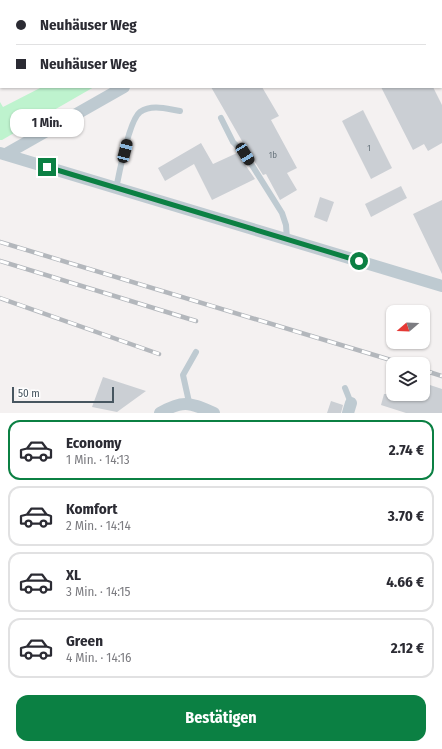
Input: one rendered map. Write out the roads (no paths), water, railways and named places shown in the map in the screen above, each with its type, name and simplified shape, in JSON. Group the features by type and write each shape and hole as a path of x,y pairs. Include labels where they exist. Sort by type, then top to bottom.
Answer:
{"street":[{"path":"3,153 122,88"},
{"path":"3,153 116,189 442,286"},
{"path":"160,413 174,404 187,402 214,413"}],"lane":[{"path":"116,189 131,125 140,112 156,107 180,111"},
{"path":"221,118 233,142 245,154 282,213 286,225 287,240"},
{"path":"187,402 184,375 196,352"},
{"path":"345,388 350,408"}],"railway":[{"path":"0,242 386,359"},
{"path":"0,261 196,321"},
{"path":"0,298 159,354"},
{"path":"430,372 442,376"}]}
